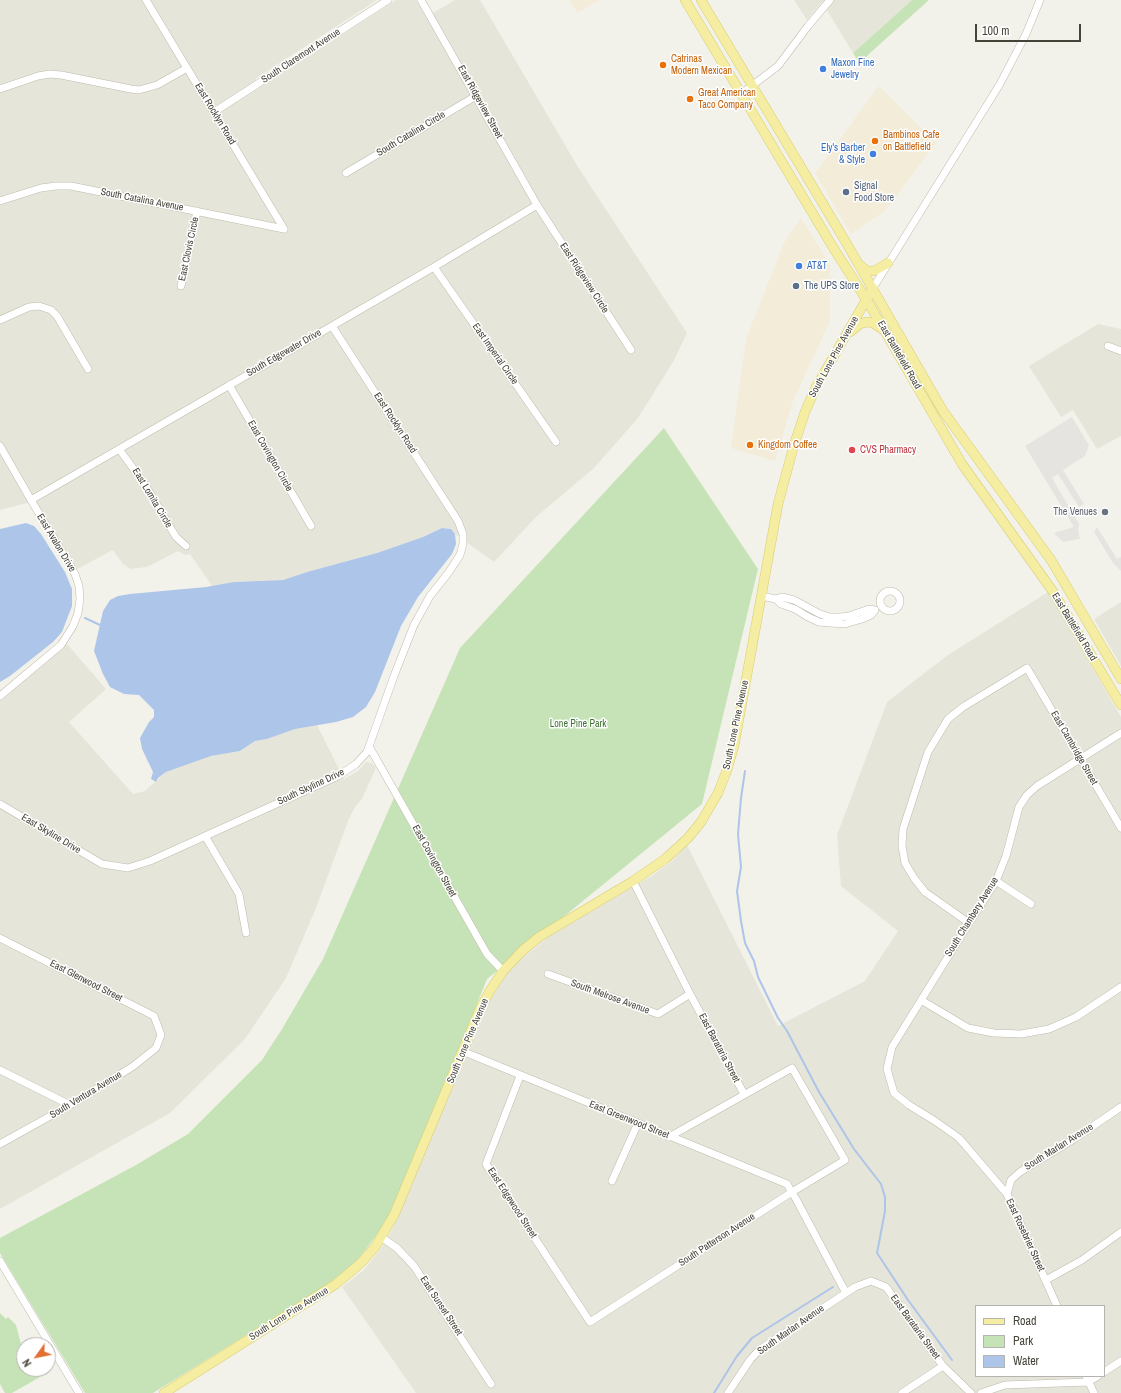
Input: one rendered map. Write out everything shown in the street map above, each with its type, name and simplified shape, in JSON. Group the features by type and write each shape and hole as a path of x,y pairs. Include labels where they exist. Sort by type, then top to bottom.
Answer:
{"main road":[{"name":"East Battlefield Road","path":"685,0 830,243 866,299 962,464 1054,593 1121,705"},
{"name":"East Battlefield Road","path":"701,0 873,288 943,411 1051,560 1121,679"},
{"path":"857,261 867,271 874,271 888,263"},
{"name":"South Lone Pine Avenue","path":"164,1393 336,1284 361,1263 381,1237 399,1204 481,1007 503,971 516,957 539,937 633,881 665,859 685,842 702,822 718,793 734,746 780,497 794,445 805,412 816,387 873,288"},
{"path":"841,344 852,330 860,324 866,322 873,323 885,333"}],"street":[{"name":"East Rocklyn Road","path":"146,0 284,229"},
{"name":"South Claremont Avenue","path":"214,112 388,0"},
{"name":"East Ridgeview Street","path":"421,0 537,206"},
{"path":"740,94 774,70 782,62 808,26 830,0"},
{"name":"South Lone Pine Avenue","path":"873,288 1000,84 1026,34 1040,0"},
{"path":"0,89 38,76 50,74 139,90 157,85 187,68"},
{"name":"South Catalina Circle","path":"346,173 476,96"},
{"name":"South Catalina Avenue","path":"0,201 41,188 64,186 78,187 284,229"},
{"name":"South Edgewater Drive","path":"30,500 537,206"},
{"name":"East Ridgeview Circle","path":"537,206 631,350"},
{"name":"East Clovis Circle","path":"181,286 197,211"},
{"name":"East Imperial Circle","path":"434,267 556,442"},
{"path":"0,320 25,308 34,306 51,310 59,320 88,369"},
{"name":"East Rocklyn Road","path":"332,326 458,520"},
{"path":"1108,346 1121,351"},
{"name":"East Covington Circle","path":"229,385 311,526"},
{"name":"East Avalon Drive","path":"0,446 30,500 72,569 79,586 80,599 78,613 73,626 61,645 0,696"},
{"name":"East Lomita Circle","path":"119,449 144,483 176,537 186,546"},
{"name":"South Skyline Drive","path":"102,864 128,868 150,861 338,776 361,761 370,748 394,676 414,625 430,596 460,555 463,544 463,534 458,520"},
{"path":"761,596 776,599 781,604 788,602 819,622 830,620 844,624 871,615 878,608"},
{"name":"East Cambridge Street","path":"969,923 925,892 905,863 902,846 903,829 928,752 948,719 963,707 1027,668 1121,828"},
{"name":"South Chambery Avenue","path":"894,1093 887,1069 892,1047 996,881 1006,856 1019,807 1027,795 1037,786 1121,733"},
{"name":"East Covington Street","path":"370,748 487,954 503,971"},
{"name":"East Skyline Drive","path":"0,804 102,864"},
{"path":"205,836 239,894 246,933"},
{"name":"East Barataria Street","path":"633,881 690,994 744,1094 792,1068 845,1160"},
{"path":"996,881 1031,904"},
{"name":"East Glenwood Street","path":"0,938 154,1016 161,1034"},
{"name":"South Melrose Avenue","path":"548,974 658,1014 690,994"},
{"path":"921,1000 968,1028 994,1033 1021,1034 1048,1029 1076,1017 1121,987"},
{"name":"South Ventura Avenue","path":"0,1144 70,1105 132,1067 156,1048 161,1034"},
{"name":"East Greenwood Street","path":"462,1052 787,1184 792,1192"},
{"path":"0,1070 70,1105"},
{"name":"East Edgewood Street","path":"520,1076 486,1164 590,1322"},
{"name":"East Rosebrier Street","path":"894,1093 909,1105 959,1138 1006,1194 1057,1305"},
{"path":"669,1137 744,1094"},
{"name":"South Marlan Avenue","path":"1006,1194 1011,1180 1020,1172 1121,1107"},
{"path":"612,1181 638,1123"},
{"name":"South Patterson Avenue","path":"590,1322 792,1192 845,1160"},
{"path":"792,1192 846,1293"},
{"path":"1046,1280 1082,1260 1121,1232"},
{"name":"East Sunset Street","path":"381,1237 400,1251 414,1266 491,1384"},
{"path":"0,1261 79,1393"},
{"name":"East Barataria Street","path":"846,1293 871,1281 886,1287 943,1366 971,1393"},
{"name":"South Marlan Avenue","path":"728,1393 750,1360 759,1350 846,1293"},
{"path":"1105,1371 1121,1361"},
{"path":"902,1393 943,1366"},
{"path":"981,1393 1005,1385 1087,1379 1094,1393"}],"shaded area":[{"path":"0,0 377,0 255,79 260,87 396,0 416,0 426,17 455,0 480,0 578,167 687,333 673,362 638,418 594,468 535,518 494,562 455,534 451,529 442,528 423,537 377,553 283,580 234,582 212,586 190,554 185,555 178,551 147,567 131,569 123,564 113,550 77,569 35,501 0,510"},
{"path":"570,0 599,0 577,13"},
{"path":"794,0 912,0 853,53 822,2 807,20"},
{"path":"879,86 936,143 886,210 851,234 815,173"},
{"path":"801,218 830,265 830,321 793,401 775,461 731,448 746,339 784,243"},
{"path":"1098,324 1121,329 1121,436 1097,449 1073,410 1061,417 1029,366"},
{"path":"1072,417 1089,445 1085,456 1063,470 1084,504 1079,507 1058,474 1052,478 1079,524 1078,531 1080,539 1063,542 1054,533 1074,527 1025,446"},
{"path":"1097,527 1117,559 1121,557 1121,571 1113,563 1094,532"},
{"path":"1048,592 1121,717 1121,1393 416,1393 342,1287 364,1270 380,1250 391,1232 482,1014 504,978 514,965 547,938 653,875 672,861 687,845 778,1026 865,981 898,931 841,886 837,835 887,702 948,655"},
{"path":"1121,602 1121,666 1094,619"},
{"path":"67,644 106,689 69,722 133,794 145,791 166,772 211,756 240,751 255,741 267,739 295,729 317,725 344,779 358,771 366,762 372,763 376,768 362,799 355,807 348,821 316,908 286,978 245,1039 170,1113 0,1209 0,690 5,696"}],"green space":[{"path":"912,0 929,0 870,53 860,64 853,53"},
{"name":"Lone Pine Park","path":"664,428 758,569 702,804 487,979 398,1199 380,1230 364,1252 347,1271 153,1393 85,1393 56,1345 56,1337 51,1337 0,1253 0,1238 136,1165 188,1134 262,1060 323,959 460,648"},
{"path":"0,1313 6,1319 8,1317 16,1325 19,1337 16,1337 16,1377 40,1377 12,1393 5,1393 0,1384"}],"water":[{"path":"26,523 34,526 41,534 65,572 72,589 72,606 62,632 53,642 10,676 0,682 0,529"},
{"path":"442,528 451,529 455,534 456,544 452,554 418,597 401,626 375,692 366,707 353,717 336,722 295,729 267,739 255,741 240,751 211,756 166,772 158,778 156,782 151,779 153,772 142,749 140,738 149,722 154,717 154,710 139,695 124,694 110,687 94,651 103,611 110,600 118,596 130,594 206,587 234,582 283,580 377,553 423,537"}],"waterway":[{"path":"85,618 100,625"},
{"path":"745,771 738,834 741,867 737,891 745,943 754,961 758,977 778,1018 787,1031 819,1092 854,1149 881,1184 885,1197 885,1211 877,1253 908,1300 952,1360"},
{"path":"714,1393 737,1356 752,1338 833,1287"}],"place":[{"name":"Catrinas Modern Mexican","path":"663,65"},
{"name":"Maxon Fine Jewelry","path":"823,69"},
{"name":"Great American Taco Company","path":"690,99"},
{"name":"Bambinos Cafe on Battlefield","path":"875,141"},
{"name":"Ely's Barber & Style","path":"873,154"},
{"name":"Signal Food Store","path":"846,192"},
{"name":"AT&T","path":"799,266"},
{"name":"The UPS Store","path":"796,286"},
{"name":"Kingdom Coffee","path":"750,445"},
{"name":"CVS Pharmacy","path":"852,450"},
{"name":"The Venues","path":"1105,512"}]}
